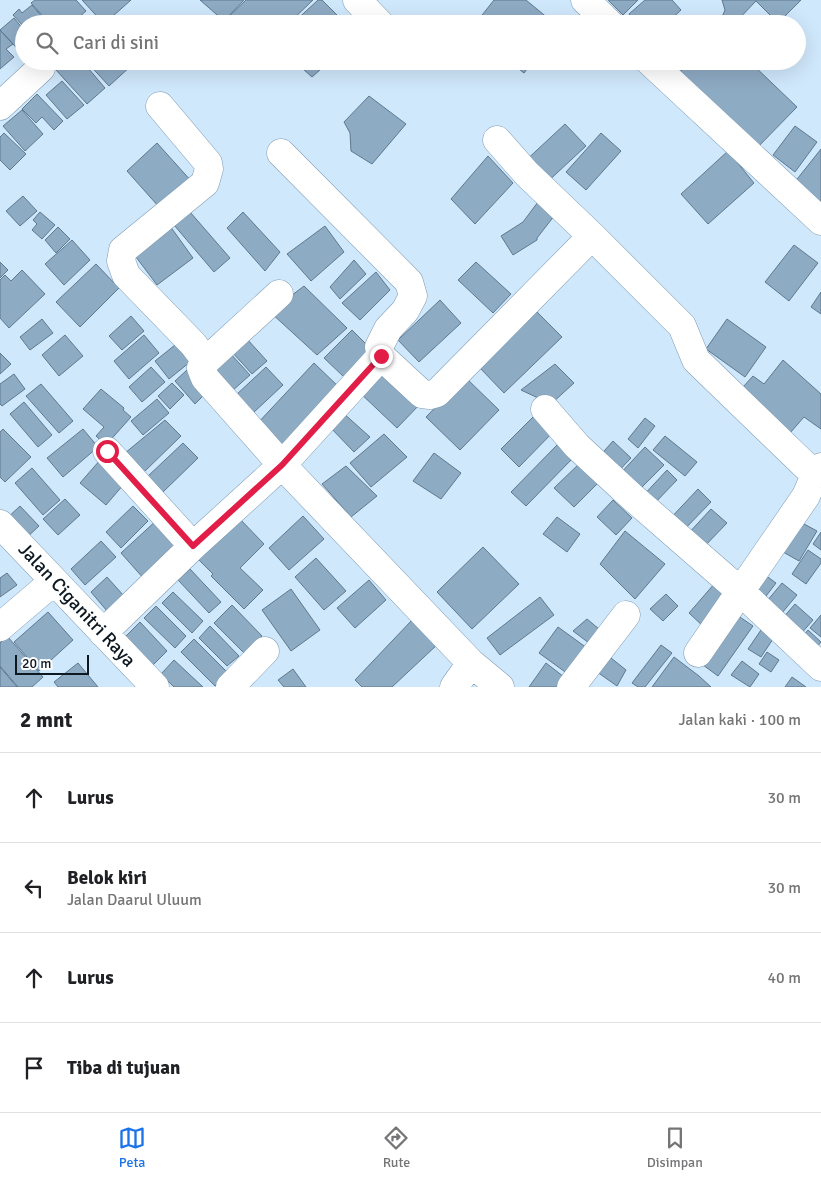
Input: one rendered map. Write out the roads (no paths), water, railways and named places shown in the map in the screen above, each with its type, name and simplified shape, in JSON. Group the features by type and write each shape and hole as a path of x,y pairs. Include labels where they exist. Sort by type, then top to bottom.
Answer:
{"street":[{"path":"357,0 371,15"},
{"path":"585,0 601,15"},
{"path":"0,106 39,70"},
{"path":"659,70 821,222"},
{"path":"160,106 208,163 208,176 205,183 122,250 121,261 126,275 193,344 206,361"},
{"path":"497,140 527,174 682,326 696,360 816,487 740,591 698,653"},
{"path":"281,153 409,282 413,296 405,311 388,329 379,347 381,356 422,394 430,396 437,393 592,236"},
{"path":"279,294 206,361 201,368 205,378 282,465 471,663 500,687"},
{"path":"103,633 193,546 282,465 381,356"},
{"path":"545,409 591,458 740,591 821,667"},
{"path":"107,451 193,546"},
{"name":"Jalan Ciganitri Raya","path":"0,524 155,687"},
{"path":"0,628 54,581"},
{"path":"570,687 626,615"},
{"path":"230,687 266,651"},
{"path":"454,687 471,663"}]}
